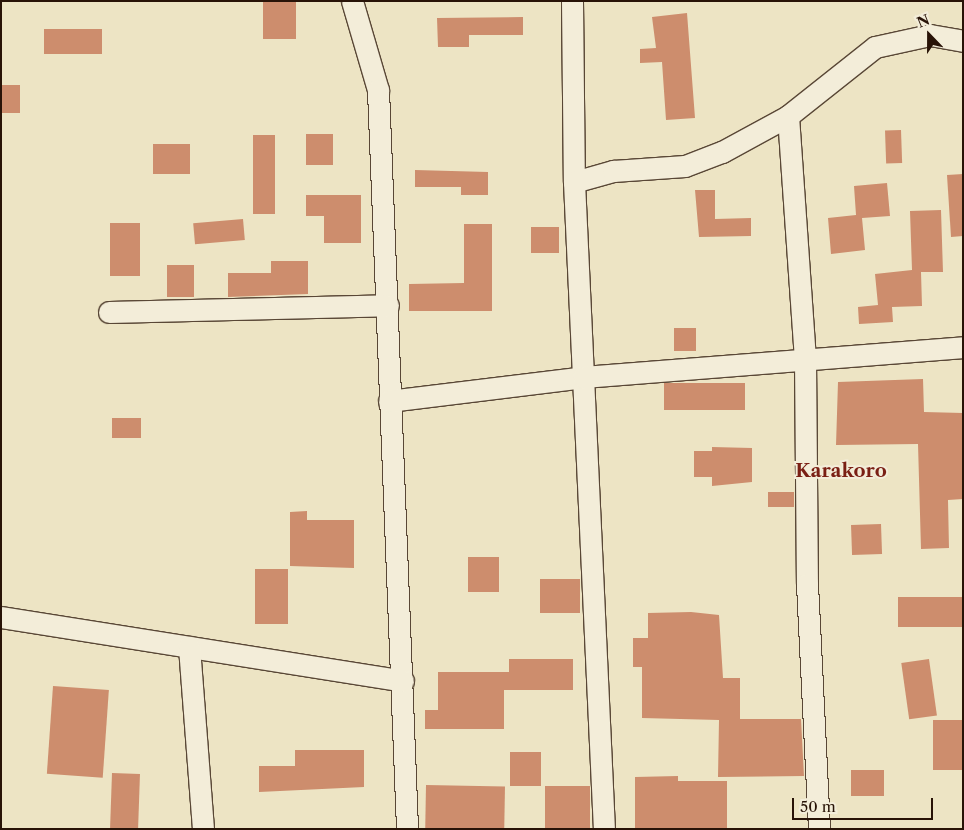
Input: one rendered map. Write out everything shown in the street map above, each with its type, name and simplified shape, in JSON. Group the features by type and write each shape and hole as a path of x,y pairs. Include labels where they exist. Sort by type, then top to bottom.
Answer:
{"street":[{"path":"352,1 378,90 388,305 389,401 403,681 407,829"},
{"path":"572,1 574,182 604,829"},
{"path":"574,182 612,171 685,166 722,152 788,116 875,48 930,34 963,41"},
{"path":"788,116 805,359 808,584 819,829"},
{"path":"109,312 388,305"},
{"path":"389,401 584,377 963,347"},
{"path":"1,617 403,681"},
{"path":"189,647 203,829"}],"building":[{"path":"263,1 296,1 296,39 263,39"},
{"path":"687,13 695,118 666,120 662,62 640,63 640,49 656,48 652,17"},
{"path":"523,17 523,35 469,35 469,47 438,47 437,18"},
{"path":"44,29 102,29 102,54 44,54"},
{"path":"1,85 20,85 20,113 1,113"},
{"path":"901,130 902,163 886,164 885,131"},
{"path":"306,134 333,134 333,165 306,165"},
{"path":"253,135 275,135 275,214 253,214"},
{"path":"153,144 190,144 190,174 153,174"},
{"path":"415,170 488,172 488,195 461,195 461,187 415,187"},
{"path":"963,174 963,236 951,237 947,175"},
{"path":"887,183 890,216 862,218 865,250 831,254 828,218 856,215 854,186"},
{"path":"695,190 715,190 715,219 751,218 751,236 699,237"},
{"path":"306,195 361,195 361,243 324,243 324,216 306,216"},
{"path":"941,210 943,272 921,272 922,306 892,307 893,322 859,324 858,307 878,305 875,274 912,270 910,211"},
{"path":"243,219 245,240 195,244 193,223"},
{"path":"110,223 140,223 140,276 110,276"},
{"path":"464,224 492,224 492,311 409,311 409,284 464,283"},
{"path":"531,227 559,227 559,253 531,253"},
{"path":"271,261 308,261 308,294 228,297 228,273 271,273"},
{"path":"167,265 194,265 194,297 167,297"},
{"path":"674,328 696,328 696,351 674,351"},
{"path":"923,379 924,412 963,413 963,499 948,500 949,548 921,549 918,444 836,445 838,382"},
{"path":"664,383 745,383 745,410 664,410"},
{"path":"112,418 141,418 141,438 112,438"},
{"path":"712,447 752,448 752,482 712,486 712,477 694,477 694,451 712,451"},
{"path":"768,492 794,492 794,507 768,507"},
{"path":"307,511 307,520 354,520 354,568 290,566 290,512"},
{"path":"881,524 882,554 852,555 851,525"},
{"path":"468,557 499,557 499,592 468,592"},
{"path":"255,569 288,569 288,624 255,624"},
{"path":"540,579 580,579 580,613 540,613"},
{"path":"898,597 963,597 963,627 898,627"},
{"path":"691,612 719,615 723,678 740,678 740,719 801,719 804,776 718,777 719,720 642,718 642,667 633,667 633,638 648,638 648,613"},
{"path":"509,659 573,659 573,690 504,690 504,729 425,729 425,710 438,710 438,672 509,672"},
{"path":"929,659 937,715 909,719 901,663"},
{"path":"53,686 109,690 103,778 47,774"},
{"path":"933,720 963,720 963,770 933,770"},
{"path":"295,750 364,750 364,787 259,792 259,766 295,766"},
{"path":"510,752 541,752 541,786 510,786"},
{"path":"851,770 884,770 884,796 851,796"},
{"path":"112,773 140,774 138,829 110,829"},
{"path":"678,776 678,781 727,781 727,829 635,829 635,777"},
{"path":"426,785 505,786 504,829 425,829"},
{"path":"545,786 590,786 590,829 545,829"}],"district":[{"name":"Karakoro","path":"841,471"}]}
